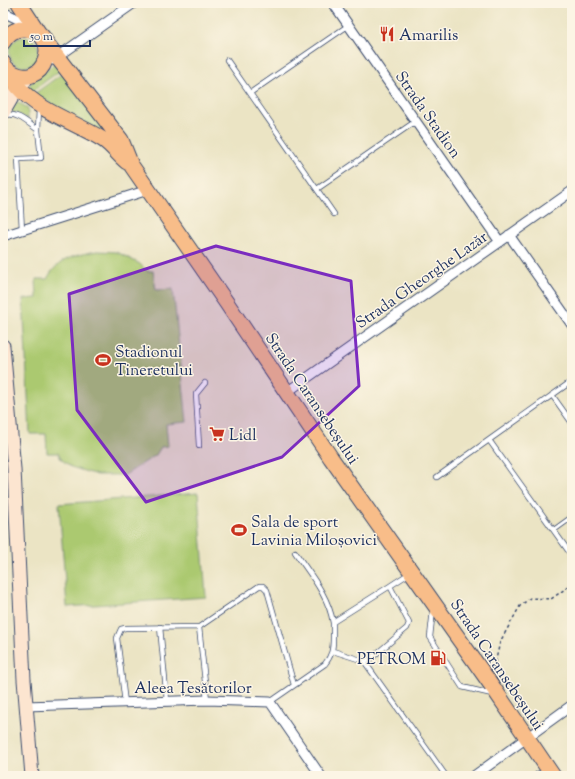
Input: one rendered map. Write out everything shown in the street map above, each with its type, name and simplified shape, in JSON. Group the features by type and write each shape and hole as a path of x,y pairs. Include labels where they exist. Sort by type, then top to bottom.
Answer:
{"main road":[{"name":"Strada Caransebeșului","path":"19,3 39,36 121,140 131,165 331,458 434,602 528,738 548,775"},
{"path":"3,42 10,34 22,29 39,36 47,47 46,60 37,72 18,87 3,113"},
{"path":"5,66 12,73 19,76 27,76 37,72"},
{"path":"5,66 18,87 39,105 104,140 119,156 131,165"},
{"path":"3,346 14,469 24,680 32,776"}],"street":[{"path":"37,72 134,3"},
{"name":"Strada Stadion","path":"333,3 500,242"},
{"path":"3,12 24,22 39,36"},
{"path":"3,236 148,190"},
{"name":"Strada Gheorghe Lazăr","path":"287,392 572,191"},
{"path":"509,236 572,325"},
{"name":"Aleea Țesătorilor","path":"26,706 207,700 270,702 322,776"},
{"path":"474,776 572,705"}],"lane":[{"path":"250,93 349,25"},
{"path":"227,60 334,214"},
{"path":"22,230 18,159 41,158 38,130 39,105"},
{"path":"3,116 7,114 17,116 38,130"},
{"path":"317,189 416,121"},
{"path":"437,477 572,380"},
{"path":"199,446 196,394 206,383"},
{"path":"552,395 572,423"},
{"path":"489,440 572,556"},
{"path":"554,530 572,517"},
{"path":"270,702 325,664 333,651 333,622 321,591 295,552"},
{"path":"333,622 412,571"},
{"path":"125,703 117,638 121,629 199,627 201,624 259,586 266,588 294,685"},
{"path":"333,651 364,660 369,660 407,628 409,623 390,586"},
{"path":"434,602 430,636 462,687 499,696"},
{"path":"160,627 167,701"},
{"path":"199,627 207,700"},
{"path":"364,660 446,776"}],"path":[{"path":"490,683 500,642 520,606 530,598 551,599 572,584"}],"highlighted area":[{"path":"216,246 351,281 359,386 282,457 146,502 77,410 69,294"}],"green space":[{"path":"24,37 35,41 39,52 35,63 24,67 13,63 9,52 13,41"},
{"path":"55,63 62,69 31,92 27,89 33,80"},
{"path":"64,72 112,139 34,94"},
{"path":"16,101 28,108 28,119 10,112"},
{"name":"Stadionul Tineretului","path":"97,251 117,252 140,264 147,271 153,271 156,290 173,289 187,422 166,424 168,446 161,447 156,455 125,475 97,475 71,467 61,459 58,453 47,453 46,434 30,434 23,299 37,298 36,279 47,279 56,266 62,262 75,256"},
{"path":"198,493 206,597 67,607 59,504"}],"place":[{"name":"Amarilis","path":"387,34"},
{"name":"Stadionul Tineretului","path":"103,360"},
{"name":"Lidl","path":"217,434"},
{"name":"Sala de sport Lavinia Miloșovici","path":"239,530"},
{"name":"PETROM","path":"438,658"}]}
